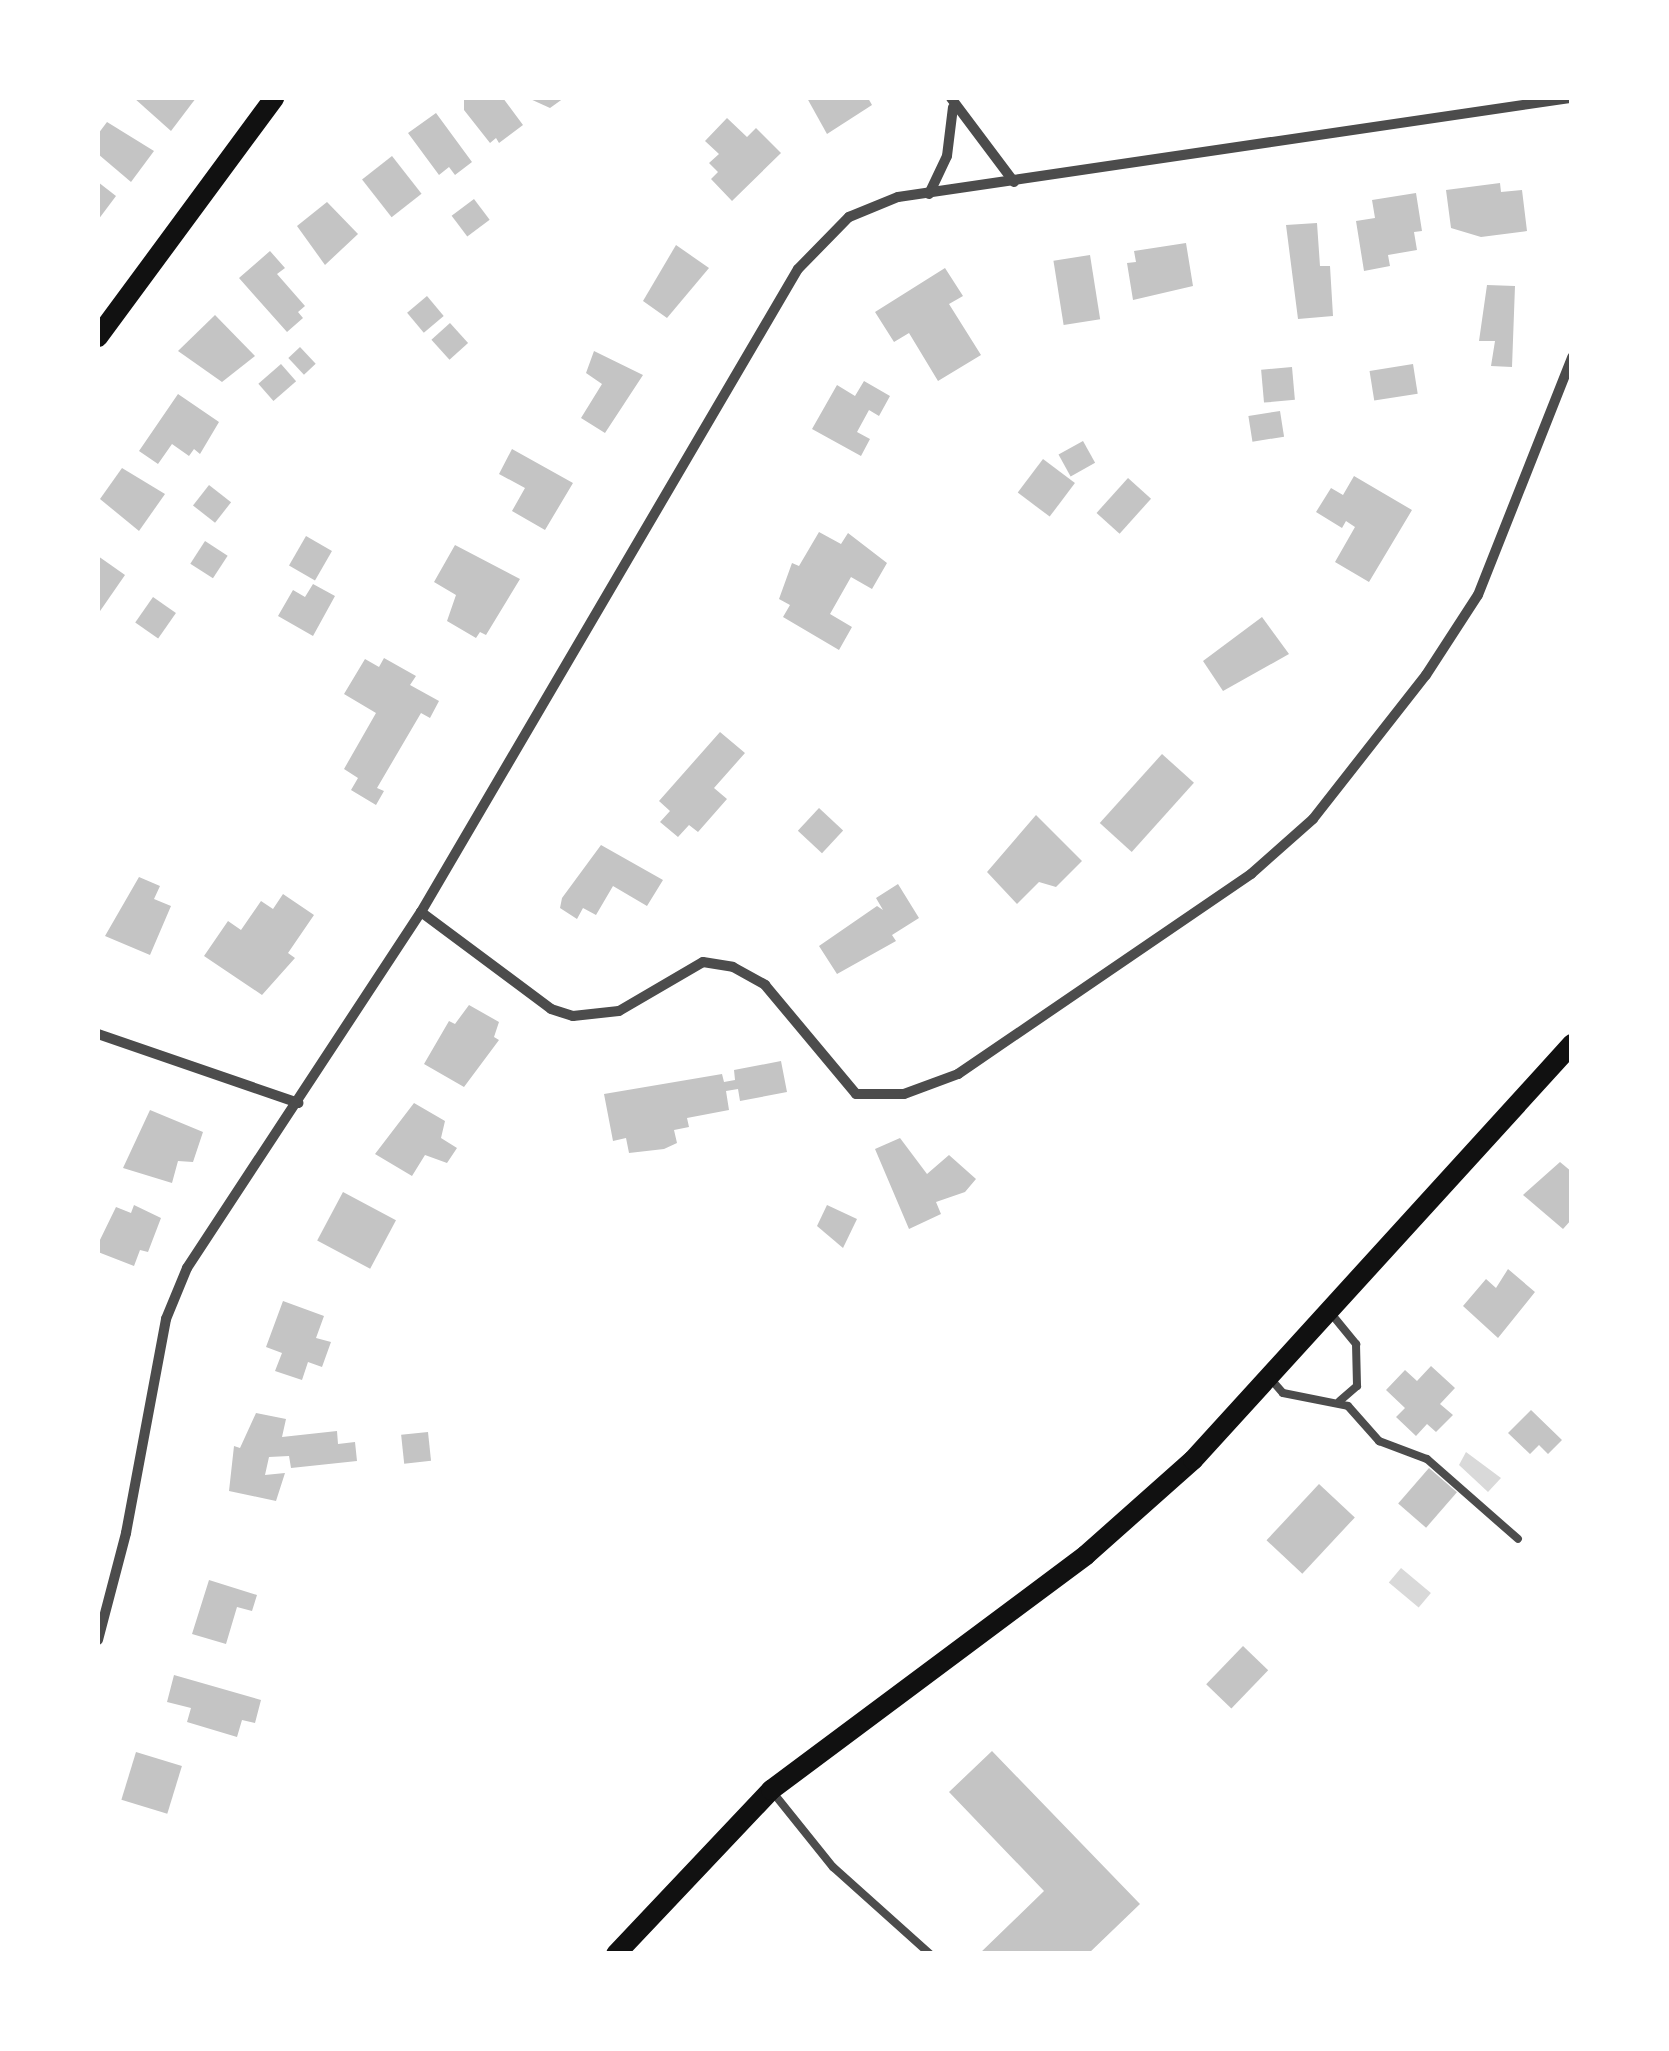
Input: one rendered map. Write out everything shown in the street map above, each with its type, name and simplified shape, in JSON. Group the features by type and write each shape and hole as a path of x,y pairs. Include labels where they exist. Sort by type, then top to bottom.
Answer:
{"main road":[{"path":"98,337 274,98"},
{"path":"616,1954 771,1790 1144,1506 1269,1377 1569,1052"}],"street":[{"path":"98,1640 126,1533 166,1319 187,1268 421,912 798,269 849,217 898,197 1570,98"},
{"path":"952,102 1014,182"},
{"path":"929,194 948,156 952,102"},
{"path":"421,912 551,1009 572,1016 620,1012 702,962 733,968 764,984 856,1094 904,1094 958,1074 1251,874 1324,806 1478,595 1572,356"},
{"path":"98,1034 298,1103"}],"lane":[{"path":"1329,1311 1356,1344 1358,1386 1340,1401"},
{"path":"1269,1377 1283,1394 1340,1401 1379,1441 1428,1460 1518,1539"},
{"path":"771,1790 833,1867 930,1954"}],"shaded area":[{"path":"1466,1452 1501,1478 1488,1492 1459,1465"},
{"path":"1401,1568 1431,1593 1419,1608 1389,1583"}],"building":[{"path":"134,98 196,98 171,131"},
{"path":"464,98 503,98 523,125 499,143 496,138 490,143 464,110"},
{"path":"528,98 564,98 550,108"},
{"path":"807,98 868,98 872,105 827,134"},
{"path":"436,113 472,162 455,175 449,167 439,175 408,133"},
{"path":"727,118 747,137 756,128 781,153 732,201 711,179 718,172 709,163 719,154 705,141"},
{"path":"107,122 154,151 131,182 98,154 98,134"},
{"path":"392,156 422,194 392,217 362,179"},
{"path":"98,182 116,196 98,220"},
{"path":"1500,183 1501,192 1522,190 1527,231 1481,237 1451,228 1446,190"},
{"path":"1416,193 1422,231 1414,232 1417,250 1388,255 1390,266 1364,271 1356,221 1375,218 1372,200"},
{"path":"474,199 490,220 467,237 452,216"},
{"path":"327,202 358,234 325,265 297,226"},
{"path":"1317,223 1320,266 1330,266 1333,316 1298,319 1286,225"},
{"path":"1186,243 1193,286 1133,300 1127,263 1136,262 1134,251"},
{"path":"676,245 709,268 667,318 643,301"},
{"path":"270,251 285,268 277,274 305,306 298,312 303,318 287,332 239,278"},
{"path":"1090,255 1100,319 1064,325 1053,261"},
{"path":"945,268 963,296 949,304 981,355 938,381 909,333 894,342 875,312"},
{"path":"1487,285 1515,286 1512,367 1491,366 1495,341 1479,341"},
{"path":"427,296 444,316 424,333 407,313"},
{"path":"215,315 255,356 222,382 178,351"},
{"path":"450,323 468,343 449,360 431,340"},
{"path":"300,347 316,364 304,375 288,358"},
{"path":"594,351 643,375 605,433 581,418 602,384 586,373"},
{"path":"281,364 296,381 273,401 258,384"},
{"path":"1413,364 1418,394 1374,401 1370,371"},
{"path":"1292,367 1295,400 1264,403 1261,370"},
{"path":"864,381 890,396 879,416 869,410 857,432 870,439 861,456 812,429 837,385 855,396"},
{"path":"178,394 219,422 200,454 194,449 189,456 172,444 158,464 139,451"},
{"path":"1280,411 1284,437 1252,442 1248,416"},
{"path":"1083,441 1095,463 1071,476 1059,455"},
{"path":"512,449 573,483 545,530 512,511 525,488 499,474"},
{"path":"1043,459 1075,483 1050,517 1018,493"},
{"path":"122,468 165,494 139,531 100,499"},
{"path":"1354,476 1412,510 1369,582 1335,562 1355,527 1346,521 1342,528 1316,512 1331,488 1343,495"},
{"path":"1128,478 1151,499 1120,534 1097,513"},
{"path":"209,485 231,502 215,523 193,505"},
{"path":"819,532 841,544 848,533 887,563 872,589 851,577 830,614 852,627 839,650 783,617 790,605 779,599 792,563 799,566"},
{"path":"306,536 332,551 315,580 289,565"},
{"path":"205,541 228,556 213,578 190,564"},
{"path":"455,545 520,579 486,635 480,632 476,638 447,621 456,595 434,582"},
{"path":"98,556 125,575 98,614"},
{"path":"313,584 335,596 313,636 278,616 293,590 305,597"},
{"path":"153,597 176,613 158,638 135,622"},
{"path":"1262,617 1289,654 1223,691 1203,661"},
{"path":"384,658 416,676 410,685 439,701 430,718 421,713 377,788 384,791 376,805 351,790 358,778 344,769 376,713 344,694 365,659 379,667"},
{"path":"720,732 745,753 714,788 727,799 698,832 689,825 678,837 660,822 670,811 659,801"},
{"path":"1162,754 1194,783 1132,852 1100,823"},
{"path":"819,808 843,831 822,853 798,831"},
{"path":"1036,815 1082,861 1056,887 1039,882 1017,904 987,872"},
{"path":"601,845 663,880 647,906 613,886 596,915 583,908 577,919 560,908 562,898"},
{"path":"139,877 160,886 154,899 171,906 150,955 105,936"},
{"path":"898,884 919,918 892,935 896,941 837,974 819,946 877,906 883,910 876,898"},
{"path":"283,894 314,915 288,953 295,958 262,995 204,956 228,921 241,930 261,901 273,909"},
{"path":"469,1005 499,1022 494,1037 499,1040 464,1087 424,1064 449,1021 455,1024"},
{"path":"781,1061 787,1092 740,1101 738,1089 726,1091 729,1110 687,1118 689,1127 674,1130 677,1143 664,1149 629,1153 626,1138 613,1141 604,1094 722,1074 724,1082 735,1080 734,1070"},
{"path":"414,1103 445,1121 441,1138 457,1148 447,1163 425,1155 412,1176 375,1154"},
{"path":"150,1110 203,1132 193,1162 178,1161 172,1183 123,1168"},
{"path":"900,1138 927,1174 949,1155 976,1179 965,1192 936,1202 941,1214 909,1229 875,1149"},
{"path":"1560,1162 1572,1172 1572,1219 1563,1229 1523,1195"},
{"path":"343,1192 396,1220 370,1269 317,1241"},
{"path":"134,1205 161,1218 148,1252 140,1250 134,1266 98,1252 98,1244 116,1207 131,1213"},
{"path":"827,1205 857,1219 843,1248 817,1226"},
{"path":"1508,1269 1535,1292 1498,1338 1463,1306 1486,1279 1496,1288"},
{"path":"283,1301 324,1316 316,1338 331,1342 322,1367 308,1362 302,1380 275,1371 282,1353 266,1347"},
{"path":"1431,1366 1455,1388 1440,1404 1453,1415 1436,1432 1427,1424 1416,1436 1396,1417 1405,1408 1386,1390 1405,1370 1417,1381"},
{"path":"1531,1410 1562,1440 1548,1454 1539,1445 1530,1454 1508,1433"},
{"path":"256,1413 286,1419 282,1437 337,1431 338,1444 355,1442 357,1461 291,1468 289,1456 269,1457 265,1475 285,1473 276,1501 229,1491 234,1446 240,1448"},
{"path":"428,1432 431,1461 404,1464 401,1435"},
{"path":"1429,1468 1457,1492 1426,1528 1398,1503"},
{"path":"1319,1484 1355,1517 1302,1574 1266,1540"},
{"path":"209,1580 257,1595 252,1611 237,1607 226,1644 192,1634"},
{"path":"1243,1646 1268,1670 1231,1708 1206,1684"},
{"path":"174,1675 261,1700 255,1723 242,1720 237,1737 187,1722 191,1708 167,1702"},
{"path":"992,1751 1140,1904 1088,1954 979,1954 1044,1891 949,1792"},
{"path":"136,1752 182,1766 167,1814 121,1800"}]}
